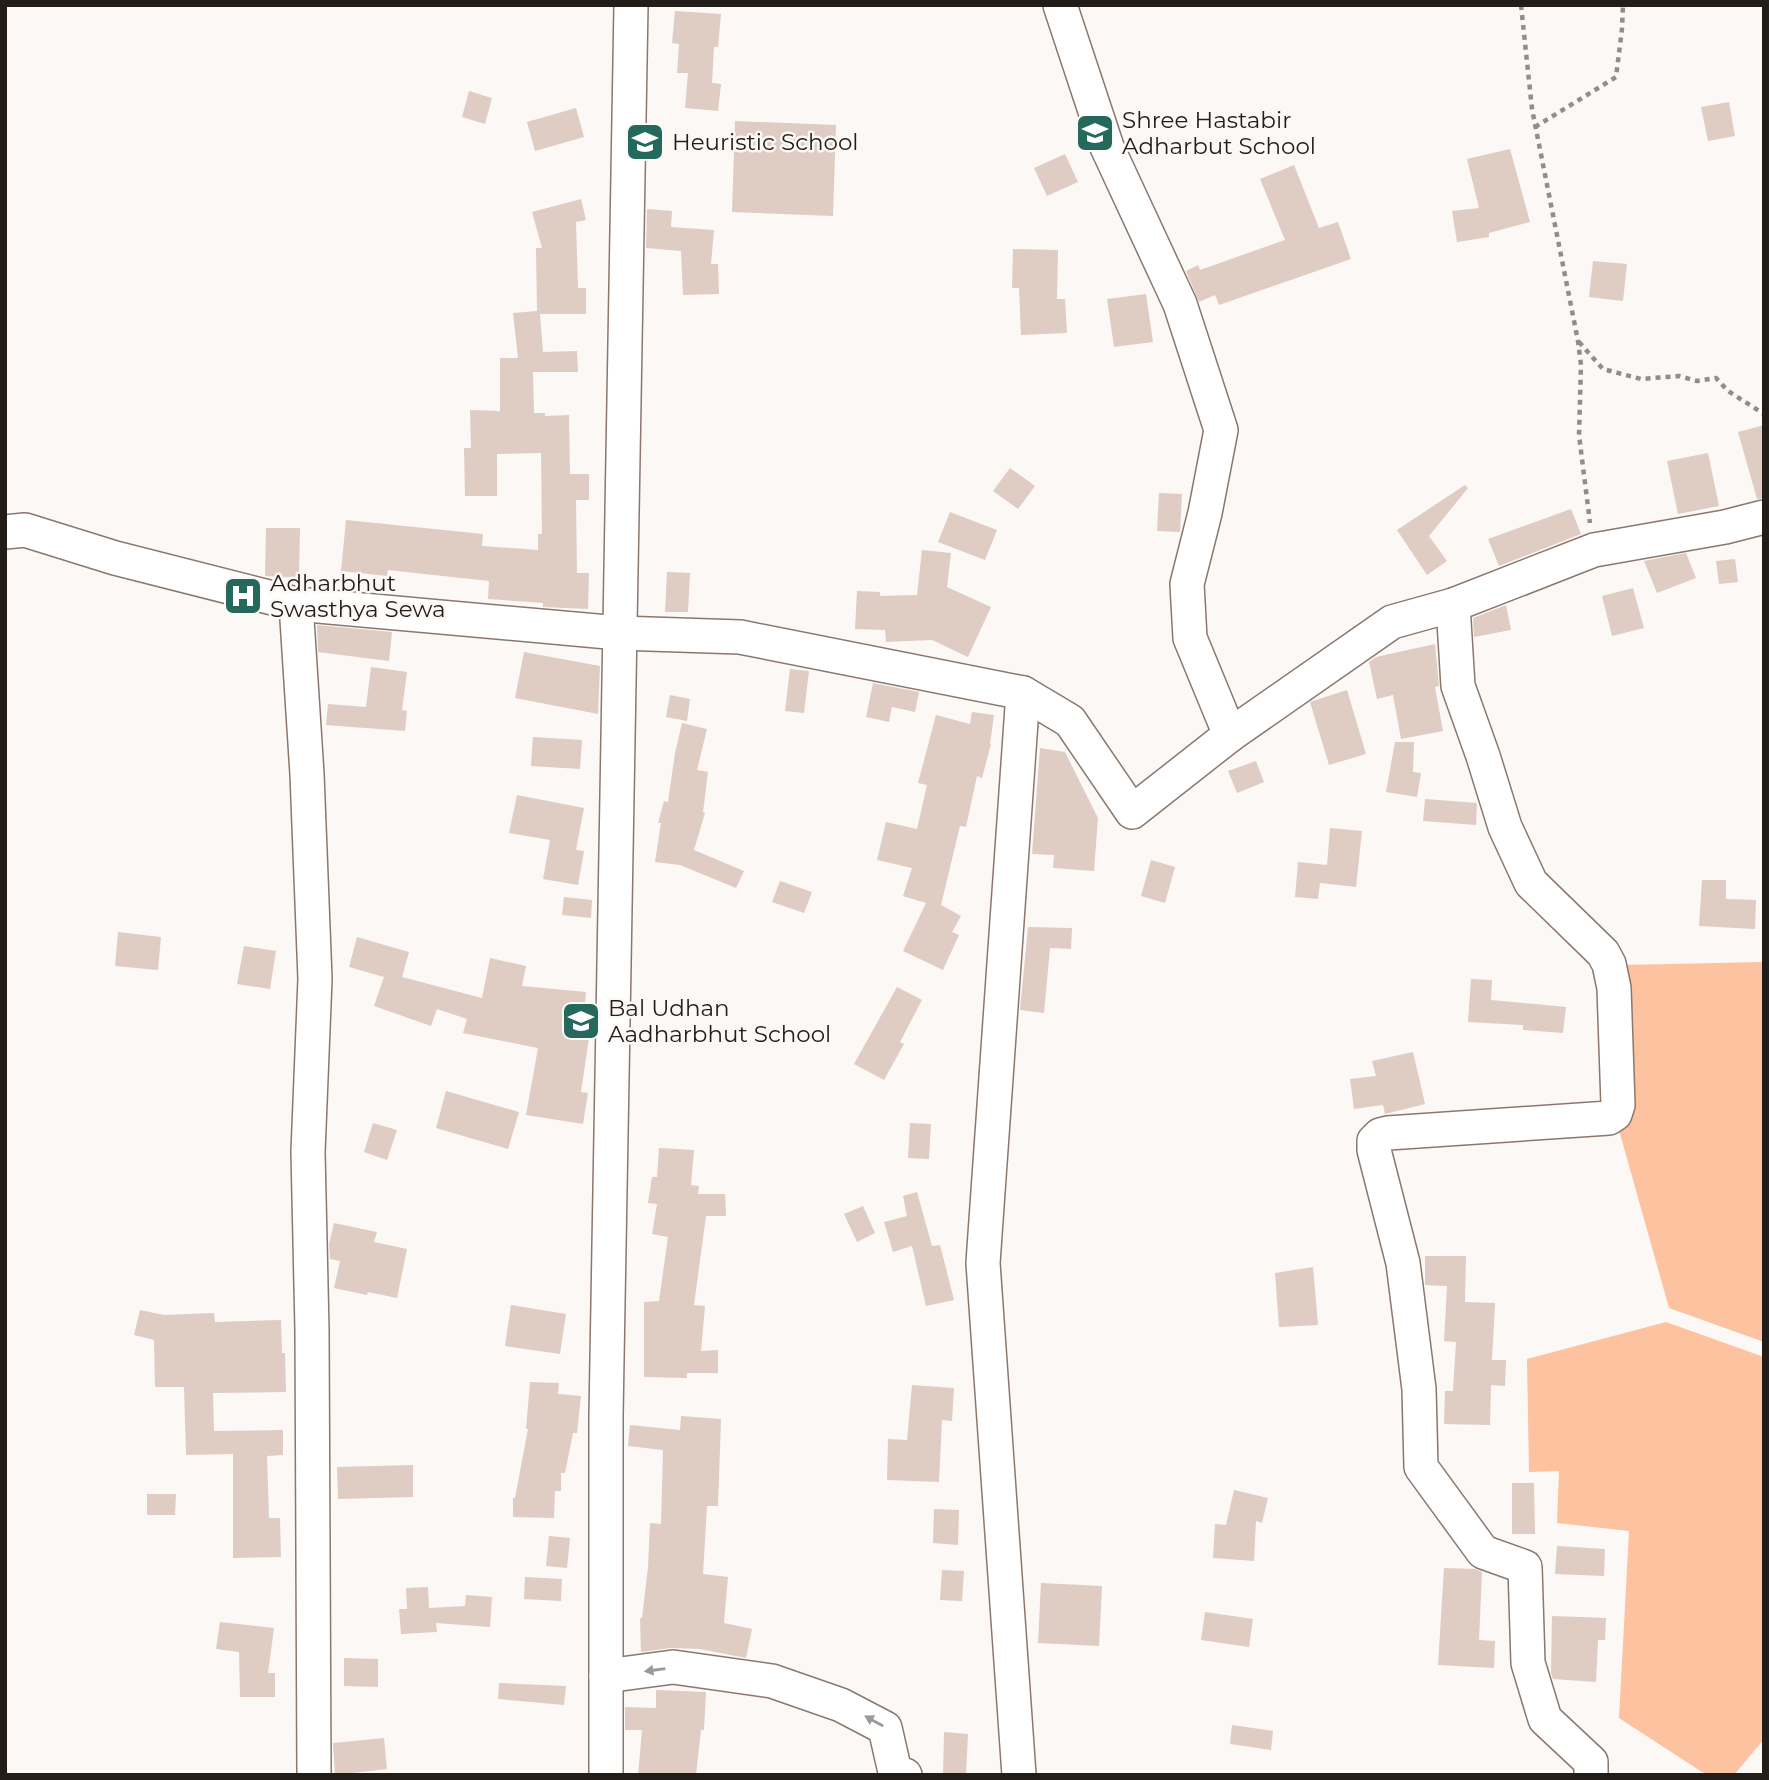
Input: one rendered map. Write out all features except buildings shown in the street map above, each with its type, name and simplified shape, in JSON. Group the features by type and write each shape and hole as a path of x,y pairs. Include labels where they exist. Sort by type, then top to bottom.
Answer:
{"street":[{"path":"606,1775 606,1416 631,5"},
{"path":"1060,5 1107,147 1180,304 1221,430 1205,513 1187,584 1190,638 1230,735"},
{"path":"5,532 25,530 116,558 296,604 619,633 740,637 1023,693 1070,721 1132,812 1230,735 1392,622 1453,605 1594,550 1725,527 1764,517"},
{"path":"296,604 307,774 315,979 308,1152 312,1330 314,1775"},
{"path":"1453,605 1458,686 1505,827 1531,883 1603,953 1609,964 1614,988 1618,1105 1615,1114 1608,1118 1388,1133 1380,1135 1374,1141 1374,1150 1403,1263 1419,1389 1421,1467 1483,1552 1525,1567 1528,1663 1545,1718 1591,1762 1591,1775"},
{"path":"1019,1775 983,1263 1023,693"},
{"path":"606,1676 673,1667 783,1685 841,1705 885,1728 895,1772 905,1775"}],"path":[{"path":"1521,5 1535,127 1578,341 1581,365 1579,435 1594,550"},
{"path":"1535,127 1616,77 1623,5"},
{"path":"1578,341 1603,369 1641,379 1679,376 1697,381 1716,378 1728,391 1764,414"}],"shaded area":[{"path":"1764,962 1764,1342 1669,1308 1619,1130 1622,965"},
{"path":"1666,1322 1764,1357 1764,1739 1734,1775 1711,1775 1702,1772 1619,1718 1629,1531 1557,1523 1559,1471 1529,1472 1527,1359"}],"place":[{"name":"Shree Hastabir Adharbut School","path":"1095,133"},
{"name":"Heuristic School","path":"645,142"},
{"name":"Adharbhut Swasthya Sewa","path":"243,596"},
{"name":"Bal Udhan Aadharbhut School","path":"581,1021"}]}
